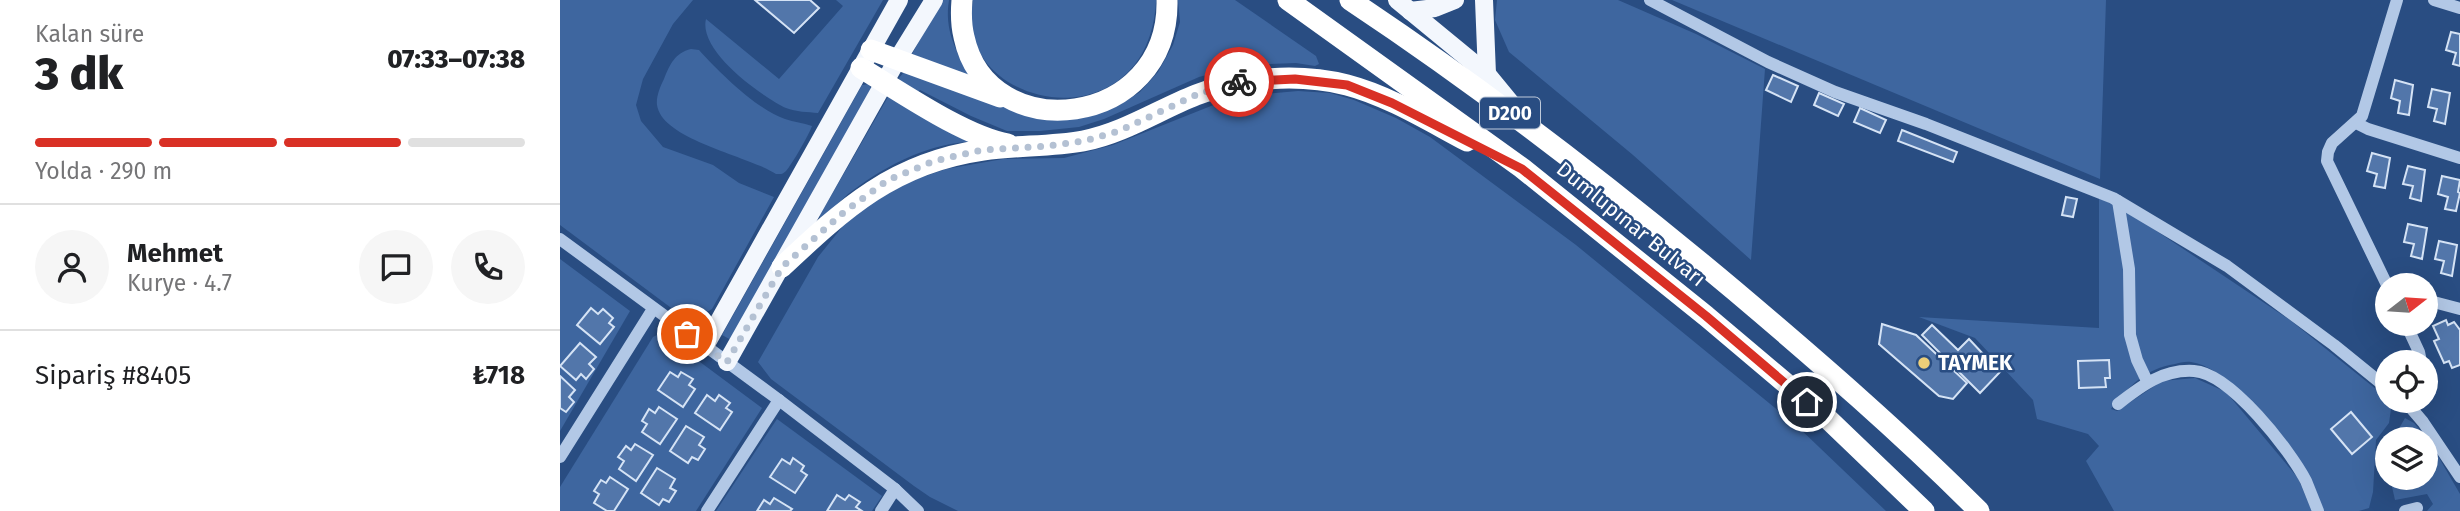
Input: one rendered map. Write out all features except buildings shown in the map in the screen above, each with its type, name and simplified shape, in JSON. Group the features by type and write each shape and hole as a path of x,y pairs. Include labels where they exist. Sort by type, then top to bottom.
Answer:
{"highway":[{"path":"962,0 964,39 972,58 982,76 996,90 1013,100"},
{"path":"866,59 897,60 978,90 1047,109 1101,103 1135,83 1148,68 1159,50 1165,30 1167,0"},
{"name":"Dumlupınar Bulvarı","path":"1288,0 1522,169 1706,316 1828,419 1924,511"},
{"name":"Dumlupınar Bulvarı","path":"1350,0 1413,41 1532,128 1665,232 1837,376 1979,511"},
{"path":"866,59 884,82 925,107 995,142 1021,146"},
{"path":"782,267 844,212 888,180 934,161 982,150 1084,141 1119,131 1198,94 1233,84 1267,79 1347,85 1370,93 1522,169"}],"main road":[{"path":"705,346 899,0"},
{"path":"727,362 884,82 934,0"},
{"path":"1404,6 1435,8 1455,0"},
{"path":"1484,0 1487,74"},
{"path":"1404,6 1487,74 1532,128"}],"street":[{"path":"1650,0 1768,62 1835,92 1926,124 2118,201 2227,266 2375,378"},
{"path":"2381,273 2328,161 2328,152 2332,144 2362,116 2397,0"},
{"path":"2434,0 2460,8"},
{"path":"2356,123 2460,159"},
{"path":"2118,201 2129,269 2130,335 2147,382"},
{"path":"560,239 779,400 915,507 925,511"},
{"path":"2438,303 2460,309"},
{"path":"560,457 653,309"},
{"path":"2118,404 2161,375 2195,370 2210,374 2247,403 2293,461 2305,480 2318,511"},
{"path":"707,511 779,400"},
{"path":"2415,413 2460,477"},
{"path":"881,511 895,489"}],"shaded area":[{"path":"560,0 693,0 673,24 643,79 636,105 641,121 663,147 713,165 739,183 774,197 712,309 703,314 692,316 678,313 560,225"},
{"path":"836,0 883,0 818,113 786,108 762,94 721,58 706,32 706,19 779,79 843,6"},
{"path":"942,0 949,0 950,31 970,77 912,54"},
{"path":"969,0 1156,2 1145,49 1120,79 1088,95 1052,97 1018,88 991,67 974,38 973,1"},
{"path":"1178,0 1235,0 1316,56 1319,64 1246,65 1221,71 1199,77 1104,119 1079,127 1040,131 1007,131 920,90 916,93 901,83 899,78 904,72 1034,117 1058,120 1084,118 1116,107 1140,92 1158,72 1173,45 1180,22"},
{"path":"1497,0 1618,0 1696,34 1765,69 1751,260 1633,155 1509,52 1495,20"},
{"path":"1672,0 2106,0 2100,179"},
{"path":"691,49 699,50 762,107 785,119 812,126 785,172 776,174 708,146 674,128 662,117 657,105 661,85 674,60"},
{"path":"869,84 871,89 733,341 722,335 862,85"},
{"path":"1298,91 1330,93 1354,100 1396,118 1430,137 1576,245 1797,426 1886,511 958,511 914,486 771,379 758,362 818,257 843,226 871,203 911,181 946,169 1003,159 1064,158 1113,145 1221,102 1252,95"},
{"path":"888,97 969,139 967,142 919,153 889,167 848,194 820,219 820,215"},
{"path":"2099,197 2140,220 2290,320 2375,388 2375,413 2390,413 2386,427 2375,427 2373,492 2369,508 2359,511 2324,511 2300,462 2258,408 2224,378 2207,367 2187,362 2165,366 2146,374 2124,393 2111,409 2117,411 2162,381 2195,378 2226,392 2298,478 2312,511 2114,511 2086,461 2099,446 2088,434 2037,419 2033,400 1975,338 1919,317 2099,328"},
{"path":"560,259 630,311 560,431"},
{"path":"661,333 762,408 696,511 560,511 560,487 653,337"},
{"path":"2405,418 2417,427 2400,427"},
{"path":"777,419 882,496 872,511 716,511"},
{"path":"2438,456 2460,494 2460,511 2427,511 2433,504 2427,494 2395,500 2393,490 2438,490"}],"way so far":[{"path":"687,334 727,362 782,267 817,234 888,180 934,161 982,150 1084,141 1119,131 1198,94 1239,82"}],"place":[{"name":"TAYMEK","path":"1924,363"}],"route":[{"path":"1239,82 1295,79 1347,85 1392,103 1522,169 1706,316 1807,402"}]}
